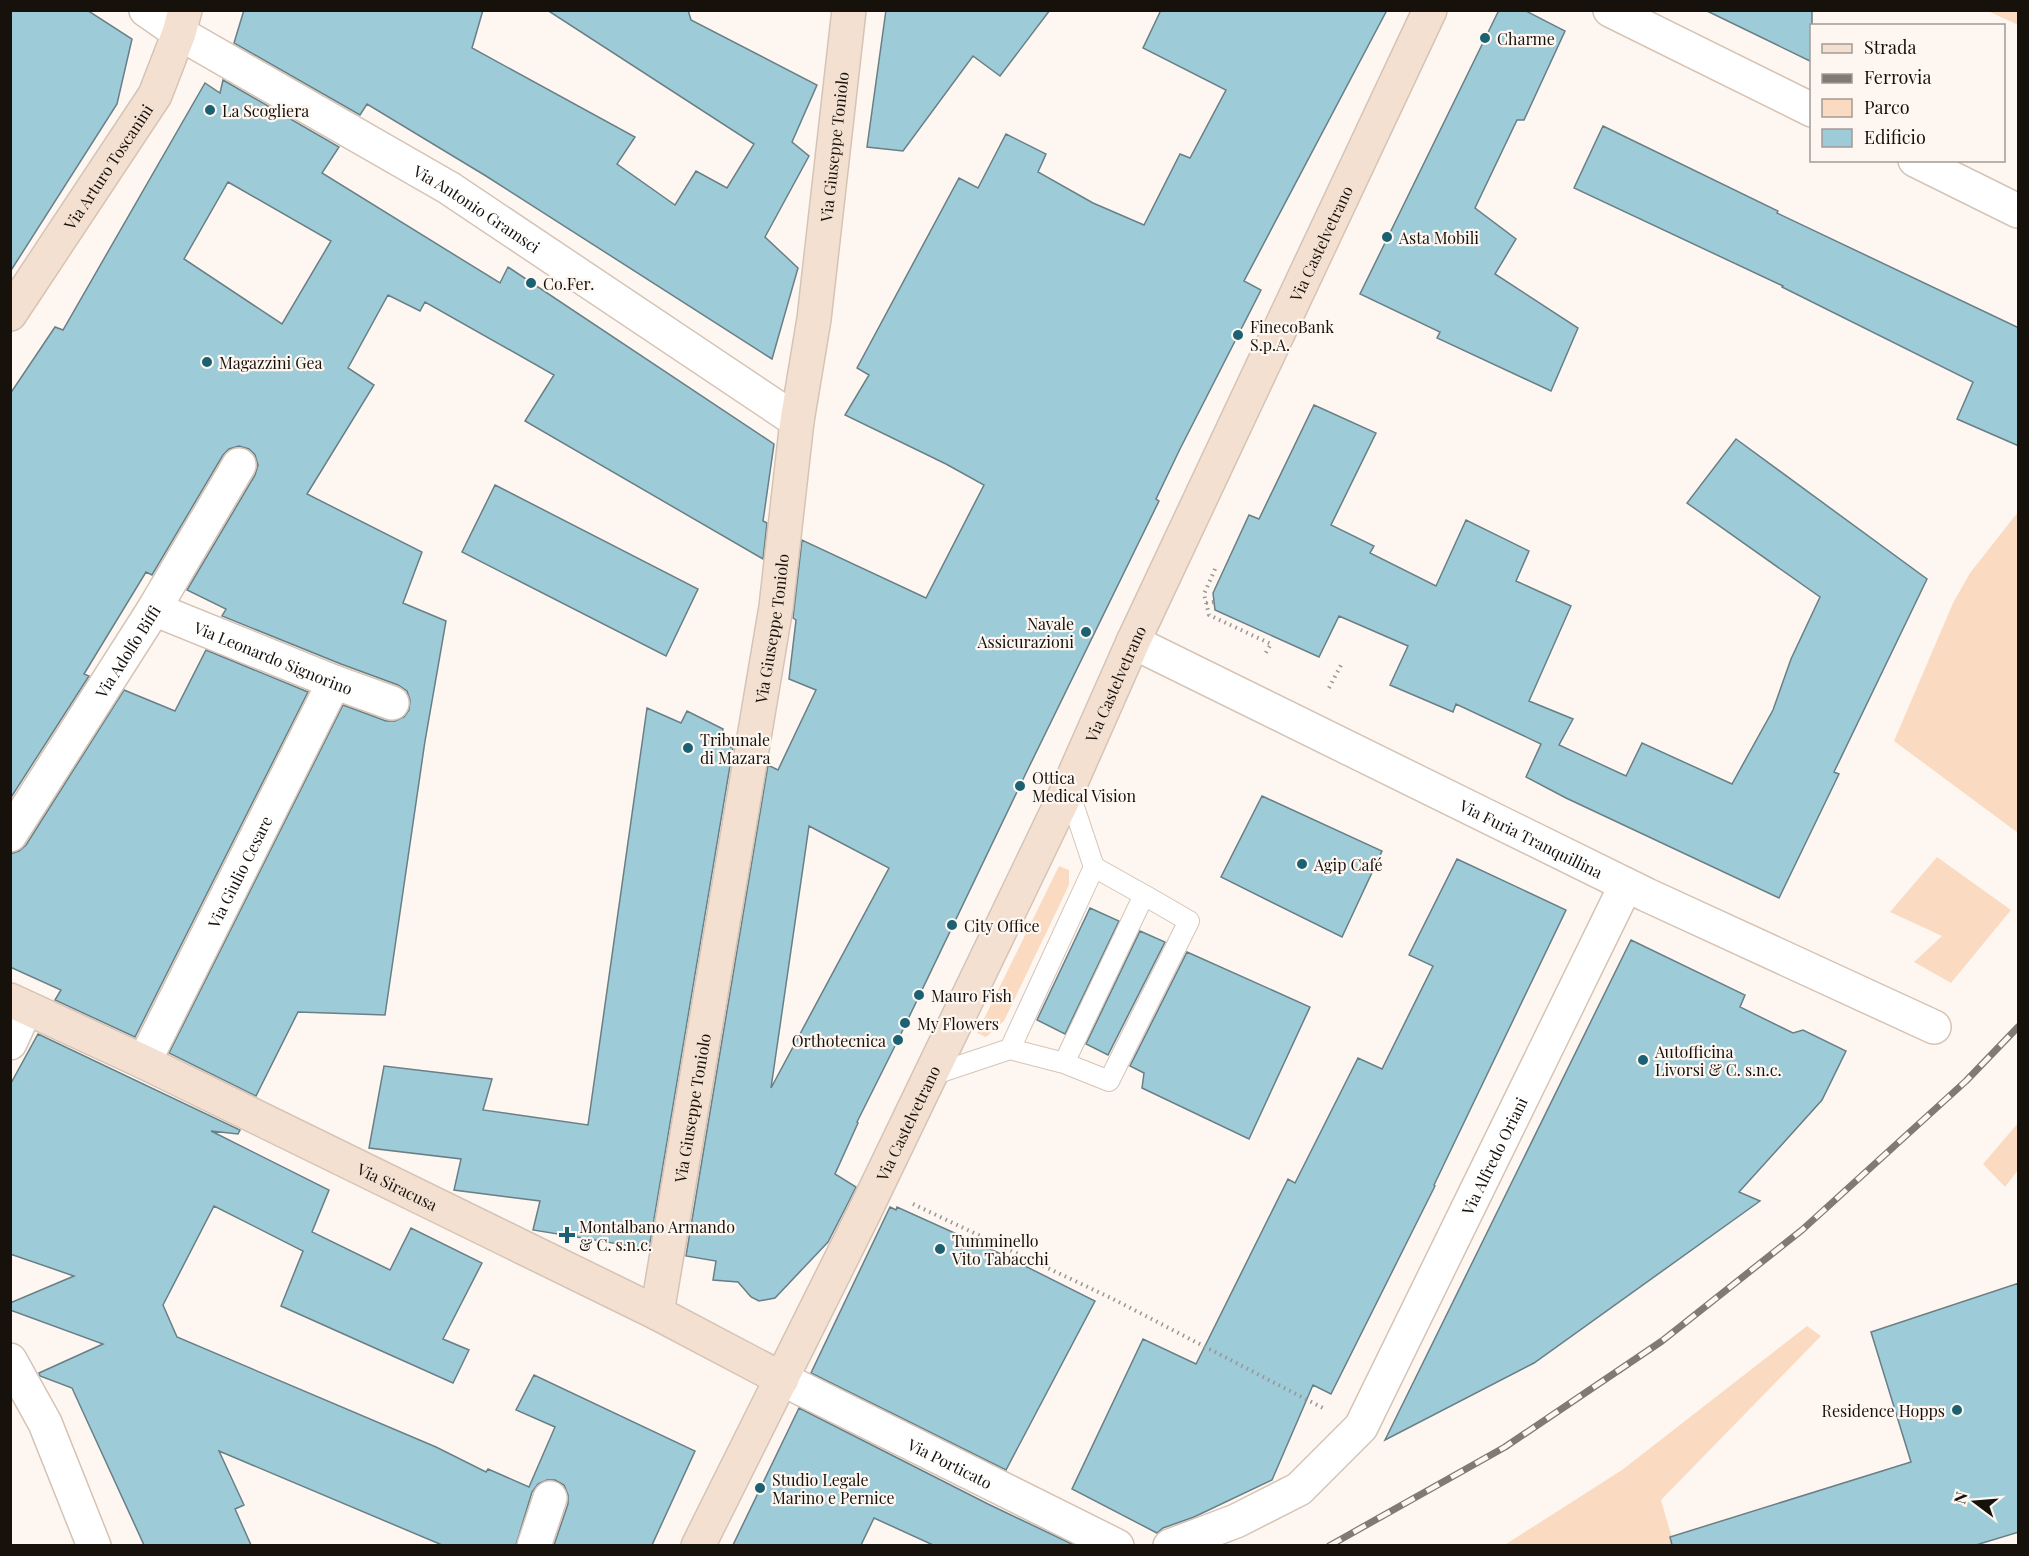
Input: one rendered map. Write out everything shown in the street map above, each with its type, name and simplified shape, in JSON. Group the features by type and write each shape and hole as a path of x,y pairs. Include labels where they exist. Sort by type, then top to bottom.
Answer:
{"street":[{"name":"Via Antonio Gramsci","path":"146,10 182,22 449,188 797,421"},
{"name":"Via Giuseppe Toniolo","path":"657,1313 776,607 797,421 814,319 849,10"},
{"name":"Via Castelvetrano","path":"698,1545 782,1379 1068,789 1133,642 1430,10"},
{"path":"1610,10 1810,109"},
{"name":"Via Arturo Toscanini","path":"10,314 155,95 182,22"},
{"path":"1919,162 2019,212"},
{"name":"Via Adolfo Biffi","path":"10,835 154,609 240,465"},
{"name":"Via Leonardo Signorino","path":"154,609 334,682 393,703"},
{"name":"Via Furia Tranquillina","path":"1133,642 1626,885 1934,1027"},
{"name":"Via Giulio Cesare","path":"144,1062 334,682"},
{"name":"Via Alfredo Oriani","path":"1361,1427 1626,885"},
{"path":"10,1043 18,1004"},
{"name":"Via Siracusa","path":"18,1004 144,1062 657,1313 782,1379"},
{"path":"10,1360 45,1423 94,1545"},
{"name":"Via Porticato","path":"782,1379 1117,1545"},
{"path":"1170,1545 1236,1521 1299,1489 1361,1427"},
{"path":"534,1545 550,1498"}],"lane":[{"path":"929,1076 1010,1049 1064,1063 1109,1081 1189,921 1094,867 1068,789"},
{"path":"1010,1049 1094,867"},
{"path":"1064,1063 1144,895"}],"path":[{"path":"1216,568 1204,594 1209,615 1271,644 1264,656"},
{"path":"1206,603 1214,602"},
{"path":"1329,688 1341,665"},
{"path":"876,1186 1113,1299 1361,1427"}],"green space":[{"path":"1988,11 2018,11 2018,25"},
{"path":"2018,512 2018,833 1894,741 1953,603 1970,573"},
{"path":"1937,857 2011,910 1951,983 1914,962 1942,936 1890,912"},
{"path":"1059,866 1069,870 1069,885 1004,1021 986,1037 977,1033"},
{"path":"2018,1123 2018,1170 2005,1187 1983,1164"},
{"path":"1807,1326 1821,1336 1661,1500 1674,1545 1503,1546 1622,1470"}],"building":[{"path":"10,10 87,10 132,39 117,104 10,272"},
{"path":"244,10 483,10 472,48 635,137 617,164 675,205 696,171 727,188 754,144 547,10 688,10 691,20 817,85 792,142 809,156 765,237 798,268 772,359 486,176 367,104 360,115 234,43"},
{"path":"886,10 1050,10 1000,76 973,56 903,151 867,147"},
{"path":"1161,10 1387,10 1244,281 1261,290 1180,449 1156,499 1159,501 857,1122 835,1174 856,1187 828,1242 775,1298 759,1301 751,1297 738,1282 713,1280 716,1261 686,1256 768,765 778,770 816,690 789,679 802,540 926,598 984,485 845,415 869,375 857,368 959,178 978,188 1006,134 1046,154 1038,172 1093,203 1144,225 1180,154 1190,158 1226,90 1143,48","holes":["809,826 889,868 771,1088"]},
{"path":"1499,10 1524,10 1565,31 1524,120 1517,120 1475,208 1516,239 1495,274 1578,328 1551,391 1437,338 1440,332 1360,294"},
{"path":"1705,10 1812,10 1810,61"},
{"path":"223,80 339,147 322,173 500,283 508,267 774,444 763,521 767,523 763,559 525,421 554,375 425,302 420,311 388,295 348,368 374,385 307,494 422,552 403,603 446,621 425,741 385,1015 298,1012 256,1096 169,1053 343,705 386,721 395,721 404,717 409,710 410,700 407,691 398,685 222,616 226,609 187,590 255,475 258,465 255,455 249,449 239,446 229,449 223,455 152,575 146,572 84,674 89,676 10,799 10,394 55,327 63,330 205,83 220,93","holes":["228,182 331,241 282,324 184,259"]},
{"path":"1603,126 1778,211 1777,213 2019,328 2019,446 1957,419 1973,382 1783,286 1574,188"},
{"path":"1314,405 1376,433 1331,525 1374,546 1370,553 1436,586 1466,520 1529,551 1516,581 1571,606 1529,701 1573,719 1559,745 1626,776 1642,743 1732,784 1773,710 1791,659 1820,597 1687,503 1736,439 1927,579 1834,772 1839,774 1779,898 1526,777 1541,744 1456,704 1453,712 1390,685 1408,646 1339,616 1319,657 1215,610 1213,593 1249,515 1259,519"},
{"path":"495,485 698,589 666,656 462,552"},
{"path":"206,650 308,692 135,1037 55,1000 61,990 10,967 10,854 26,845 124,690 175,711"},
{"path":"647,708 681,723 687,711 723,729 721,742 733,748 649,1249 533,1230 540,1201 454,1190 461,1159 369,1148 384,1066 492,1079 483,1110 588,1125"},
{"name":"Agip Café","path":"1262,796 1382,851 1342,937 1221,877"},
{"path":"1457,859 1566,910 1435,1186 1331,1394 1313,1385 1272,1480 1194,1517 1163,1528 1157,1533 1072,1489 1143,1339 1196,1364 1288,1179 1295,1183 1358,1058 1382,1069 1433,966 1409,955"},
{"path":"1090,908 1119,921 1065,1034 1037,1020"},
{"path":"1140,931 1165,942 1108,1055 1086,1044"},
{"path":"1631,940 1745,995 1740,1007 1793,1033 1803,1030 1846,1051 1822,1100 1739,1192 1760,1201 1534,1363 1385,1440"},
{"path":"1187,952 1310,1007 1249,1139 1142,1088 1144,1073 1130,1066"},
{"path":"38,1034 240,1130 238,1134 211,1131 329,1190 312,1232 390,1270 411,1228 482,1263 443,1339 469,1350 453,1383 281,1306 303,1251 214,1206 163,1305 177,1337 436,1447 486,1472 488,1469 529,1487 555,1427 516,1410 534,1375 695,1451 652,1545 554,1545 568,1504 568,1495 564,1485 555,1480 547,1480 538,1484 532,1492 516,1545 442,1545 219,1451 244,1505 235,1509 251,1545 144,1545 72,1388 40,1376 39,1373 103,1344 10,1310 10,1303 74,1276 10,1254 10,1085"},
{"path":"890,1207 896,1210 897,1207 1001,1254 1095,1301 1006,1470 811,1373"},
{"name":"Residence Hopps","path":"2019,1283 2019,1532 1976,1545 1672,1545 1670,1537 1911,1462 1871,1332"},
{"path":"799,1408 1074,1545 933,1545 874,1518 861,1545 733,1545"}],"railway":[{"path":"1329,1546 1505,1447 1662,1341 1802,1230 1966,1081 2018,1027"}],"place":[{"name":"Charme","path":"1485,38"},
{"name":"La Scogliera","path":"210,110"},
{"name":"Asta Mobili","path":"1387,237"},
{"name":"Co.Fer.","path":"531,283"},
{"name":"FinecoBank S.p.A.","path":"1238,335"},
{"name":"Magazzini Gea","path":"207,362"},
{"name":"Navale Assicurazioni","path":"1086,632"},
{"name":"Tribunale di Mazara","path":"688,748"},
{"name":"Ottica Medical Vision","path":"1020,786"},
{"name":"Agip Café","path":"1302,864"},
{"name":"City Office","path":"952,925"},
{"name":"Mauro Fish","path":"919,995"},
{"name":"My Flowers","path":"905,1023"},
{"name":"Orthotecnica","path":"898,1040"},
{"name":"Autofficina Livorsi & C. s.n.c.","path":"1643,1060"},
{"name":"Montalbano Armando & C. s.n.c.","path":"567,1235"},
{"name":"Tumminello Vito Tabacchi","path":"940,1249"},
{"name":"Residence Hopps","path":"1957,1410"},
{"name":"Studio Legale Marino e Pernice","path":"760,1488"}]}
